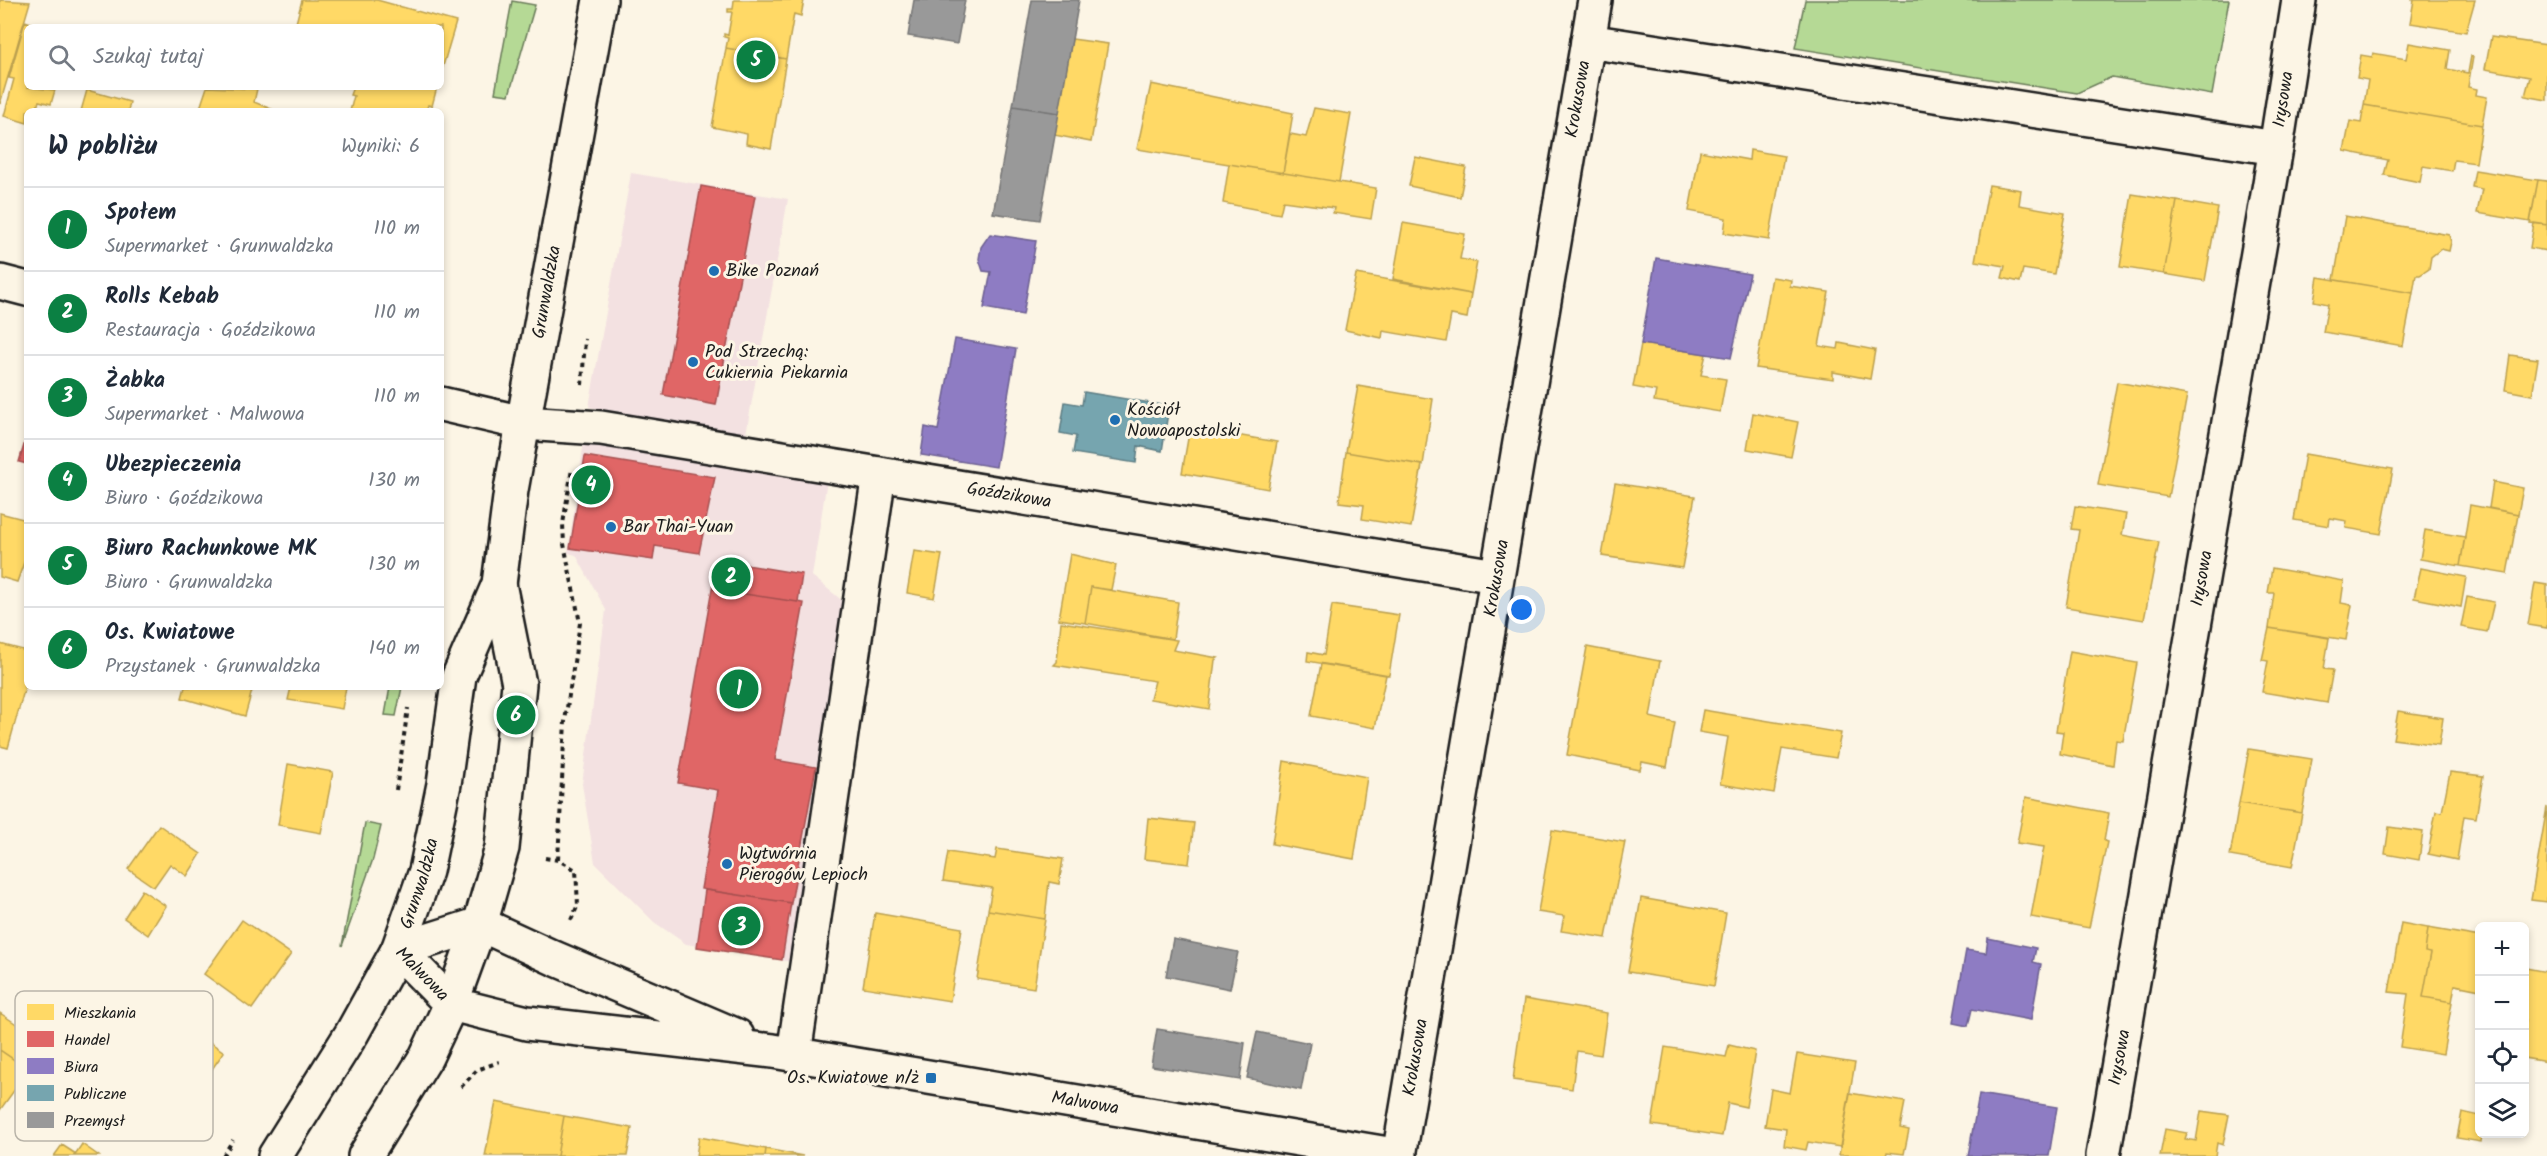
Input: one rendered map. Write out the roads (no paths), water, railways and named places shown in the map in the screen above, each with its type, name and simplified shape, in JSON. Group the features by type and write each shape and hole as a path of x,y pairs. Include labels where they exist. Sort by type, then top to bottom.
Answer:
{"street":[{"name":"Grunwaldzka","path":"275,1156 352,1033 398,950 426,870 435,836 459,676 499,584 523,423 600,0"},
{"name":"Krokusowa","path":"1400,1156 1496,576 1595,0"},
{"name":"Irysowa","path":"2103,1156 2276,148 2299,0"},
{"path":"1588,41 2276,148"},
{"path":"0,282 24,288"},
{"name":"Goździkowa","path":"444,405 523,423 578,425 1496,576"},
{"path":"783,1052 879,474"},
{"name":"Grunwaldzka","path":"364,1156 426,1057 451,1005 480,924 502,848 519,684 499,584"},
{"name":"Malwowa","path":"783,1052 554,958 480,924 398,950 451,1005 527,1023 783,1052 1400,1156"}],"place":[{"name":"Biuro Rachunkowe MK","path":"756,60"},
{"name":"Bike Poznań","path":"714,271"},
{"name":"Pod Strzechą: Cukiernia Piekarnia","path":"693,362"},
{"name":"Kościół Nowoapostolski","path":"1115,420"},
{"name":"Ubezpieczenia","path":"591,485"},
{"name":"Bar Thai-Yuan","path":"611,527"},
{"name":"Rolls Kebab","path":"731,577"},
{"name":"Społem","path":"739,689"},
{"name":"Os. Kwiatowe","path":"516,715"},
{"name":"Wytwórnia Pierogów Lepioch","path":"727,864"},
{"name":"Żabka","path":"741,926"},
{"name":"Os. Kwiatowe n/ż","path":"931,1078"}]}
